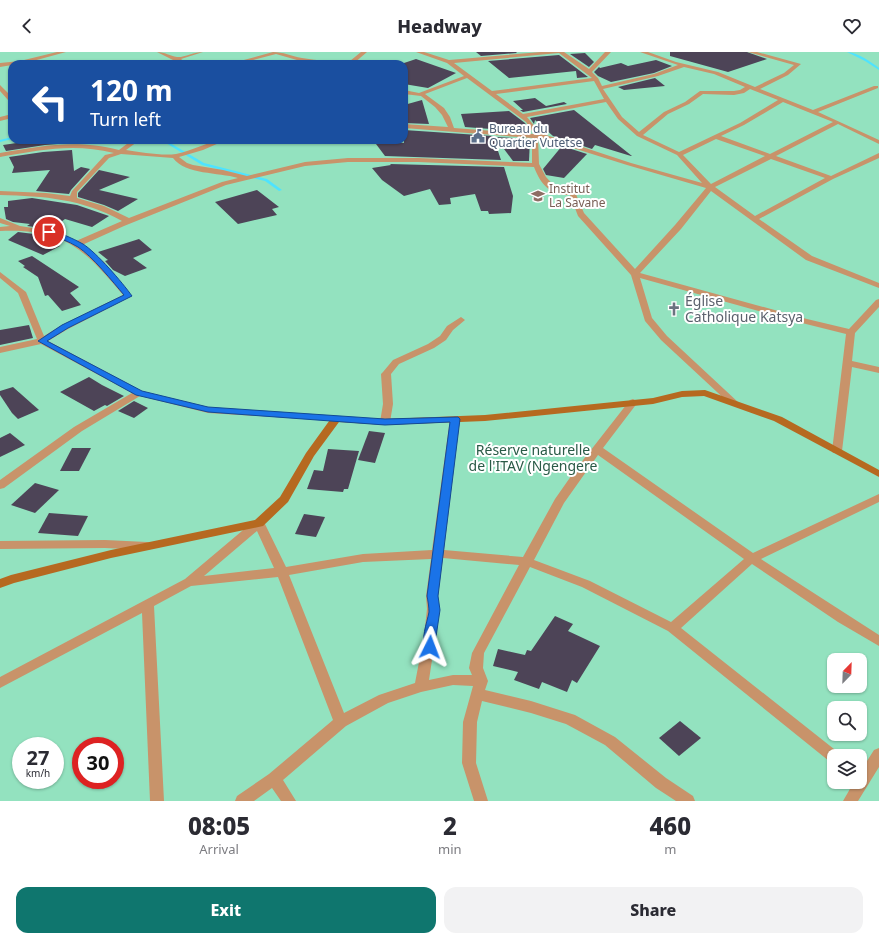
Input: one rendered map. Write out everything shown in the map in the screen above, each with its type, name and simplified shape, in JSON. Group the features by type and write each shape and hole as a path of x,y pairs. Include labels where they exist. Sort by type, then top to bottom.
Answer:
{"street":[{"path":"48,52 54,55"},
{"path":"30,60 63,52"},
{"path":"160,52 177,59 200,52"},
{"path":"247,60 278,52 287,57 303,60"},
{"path":"355,60 364,52"},
{"path":"421,52 449,62 528,121 537,135 536,165 542,177 555,190 573,193 581,214 635,274 648,319 664,338 734,403"},
{"path":"449,62 560,52 589,72 596,79 600,88 620,118 639,135 679,154 710,187 810,258 879,286"},
{"path":"589,72 608,52"},
{"path":"642,52 716,73 838,122 879,142"},
{"path":"639,135 666,113 687,103 702,92 742,92 786,74 798,64 752,52"},
{"path":"600,88 656,75 684,65"},
{"path":"423,95 422,93 469,76"},
{"path":"492,93 596,79"},
{"path":"0,87 8,100"},
{"path":"813,112 876,87"},
{"path":"408,93 423,95 440,107 448,118 452,130"},
{"path":"522,116 608,100"},
{"path":"679,154 742,124 782,100"},
{"path":"635,274 678,227 710,187 838,122"},
{"path":"408,126 537,135 629,164 710,187"},
{"path":"717,137 831,178"},
{"path":"73,199 74,192 107,156 117,154 131,144"},
{"path":"0,155 48,147 71,145 99,147 120,152 175,156 213,144"},
{"path":"754,218 879,155"},
{"path":"175,156 177,160 183,164 229,172 246,178"},
{"path":"77,244 128,221 224,183 305,164 348,160 418,160 536,165"},
{"path":"0,193 48,195 73,199 92,204 128,221"},
{"path":"0,220 18,227 49,232 77,244 113,277 128,296 65,327 42,341 0,350"},
{"path":"0,229 18,227"},
{"path":"0,274 22,292 42,341 139,393 208,410 385,422 526,415 653,401 682,394 705,393 778,419 879,474"},
{"path":"635,274 805,321 851,332"},
{"path":"837,451 851,332 879,302"},
{"path":"385,422 388,404 386,374 396,362 431,346 443,338 450,328 461,320"},
{"path":"848,363 879,370"},
{"path":"0,485 78,429 139,393"},
{"path":"481,801 469,763 470,722 481,681 476,668 478,653 563,496 633,402"},
{"path":"0,683 189,582 259,523 284,499 310,455 336,419"},
{"path":"421,687 430,647 431,628 435,610 432,596 439,554 455,419"},
{"path":"597,449 751,559 821,606 879,641"},
{"path":"672,628 751,559 879,498"},
{"path":"0,584 19,577 147,546 259,523"},
{"path":"259,523 282,572 341,722"},
{"path":"0,544 105,544 147,546"},
{"path":"189,582 282,572 363,558 439,554 528,562 586,584 672,628 827,751"},
{"path":"148,604 157,801"},
{"path":"242,801 274,779 341,722 384,699 421,687 454,680 481,681"},
{"path":"478,694 570,718 610,741 661,783 688,801"},
{"path":"867,772 879,754"},
{"path":"274,779 289,801"},
{"path":"850,801 857,789"}],"green space":[{"name":"Réserve naturelle de l'ITAV (Ngengere","path":"0,52 879,52 879,801 0,801"}],"building":[{"path":"476,52 516,52 517,53 481,56"},
{"path":"670,52 747,52 767,59 728,72 670,56"},
{"path":"585,53 594,62 589,67 570,54"},
{"path":"559,55 588,77 577,78 576,71 509,78 488,61"},
{"path":"416,59 456,73 428,88 408,85 408,62"},
{"path":"656,60 672,66 654,73 611,82 598,76 594,72 599,67 621,63 628,66"},
{"path":"655,78 665,86 624,90 618,87"},
{"path":"535,98 546,106 564,102 567,104 523,112 520,110 523,110 513,101"},
{"path":"422,100 429,124 408,123 408,104"},
{"path":"574,110 632,156 595,145 592,149 553,136 535,120 534,124 530,118"},
{"path":"509,111 525,123 531,132 465,127 461,114"},
{"path":"408,130 493,136 501,160 385,156 376,144 408,144"},
{"path":"495,137 530,139 529,161 513,161"},
{"path":"10,144 58,144 6,151 3,145"},
{"path":"562,146 587,154 564,178 546,175 543,169"},
{"path":"72,150 74,171 81,167 90,169 69,194 36,191 50,170 12,173 14,167 9,157 43,152"},
{"path":"390,164 504,167 513,196 511,213 489,214 488,211 481,211 475,194 450,198 451,204 439,205 430,189 404,196 382,180 372,168 391,165"},
{"path":"99,170 130,177 99,190 138,199 118,211 78,197 78,193"},
{"path":"257,190 279,207 272,209 277,215 238,224 215,202"},
{"path":"32,198 77,205 109,216 92,227 65,219 51,229 27,226 30,224 13,222 6,219 4,207 8,207 8,201"},
{"path":"18,232 42,235 38,238 60,246 43,255 8,240"},
{"path":"139,239 152,250 133,258 147,268 125,276 113,270 105,261 108,260 98,252"},
{"path":"32,256 79,287 70,293 81,305 62,311 48,295 45,296 38,277 23,267 25,266 18,261"},
{"path":"29,325 33,338 0,345 0,330"},
{"path":"89,377 124,396 107,406 105,405 94,411 60,392"},
{"path":"13,387 39,410 18,419 0,395 0,391"},
{"path":"134,401 148,408 134,418 118,411"},
{"path":"369,431 385,433 375,463 358,460"},
{"path":"10,433 25,445 0,457 0,438"},
{"path":"72,448 91,448 79,471 60,471"},
{"path":"328,449 359,451 348,489 344,489 343,492 307,489 314,470 323,471"},
{"path":"35,483 59,490 35,513 11,505"},
{"path":"49,513 88,516 78,536 38,533"},
{"path":"304,514 325,517 316,537 295,534"},
{"path":"555,616 573,624 568,631 600,646 577,683 572,680 567,692 542,682 539,689 514,680 518,672 493,666 498,649 525,655 527,650 531,651"},
{"path":"680,721 701,738 679,756 659,738"}],"waterway":[{"path":"848,52 866,60 879,69"},
{"path":"0,141 8,139"},
{"path":"170,144 203,164 266,180 280,190"}],"place":[{"name":"Bureau du Quartier Vutetse","path":"478,136"},
{"name":"Institut La Savane","path":"538,196"},
{"name":"Église Catholique Katsya","path":"674,309"}],"route":[{"path":"49,232 82,247 113,277 128,296 78,320 42,341 139,393 208,410 385,422 455,419 439,554 432,596 435,610 431,628 430,647"}]}
